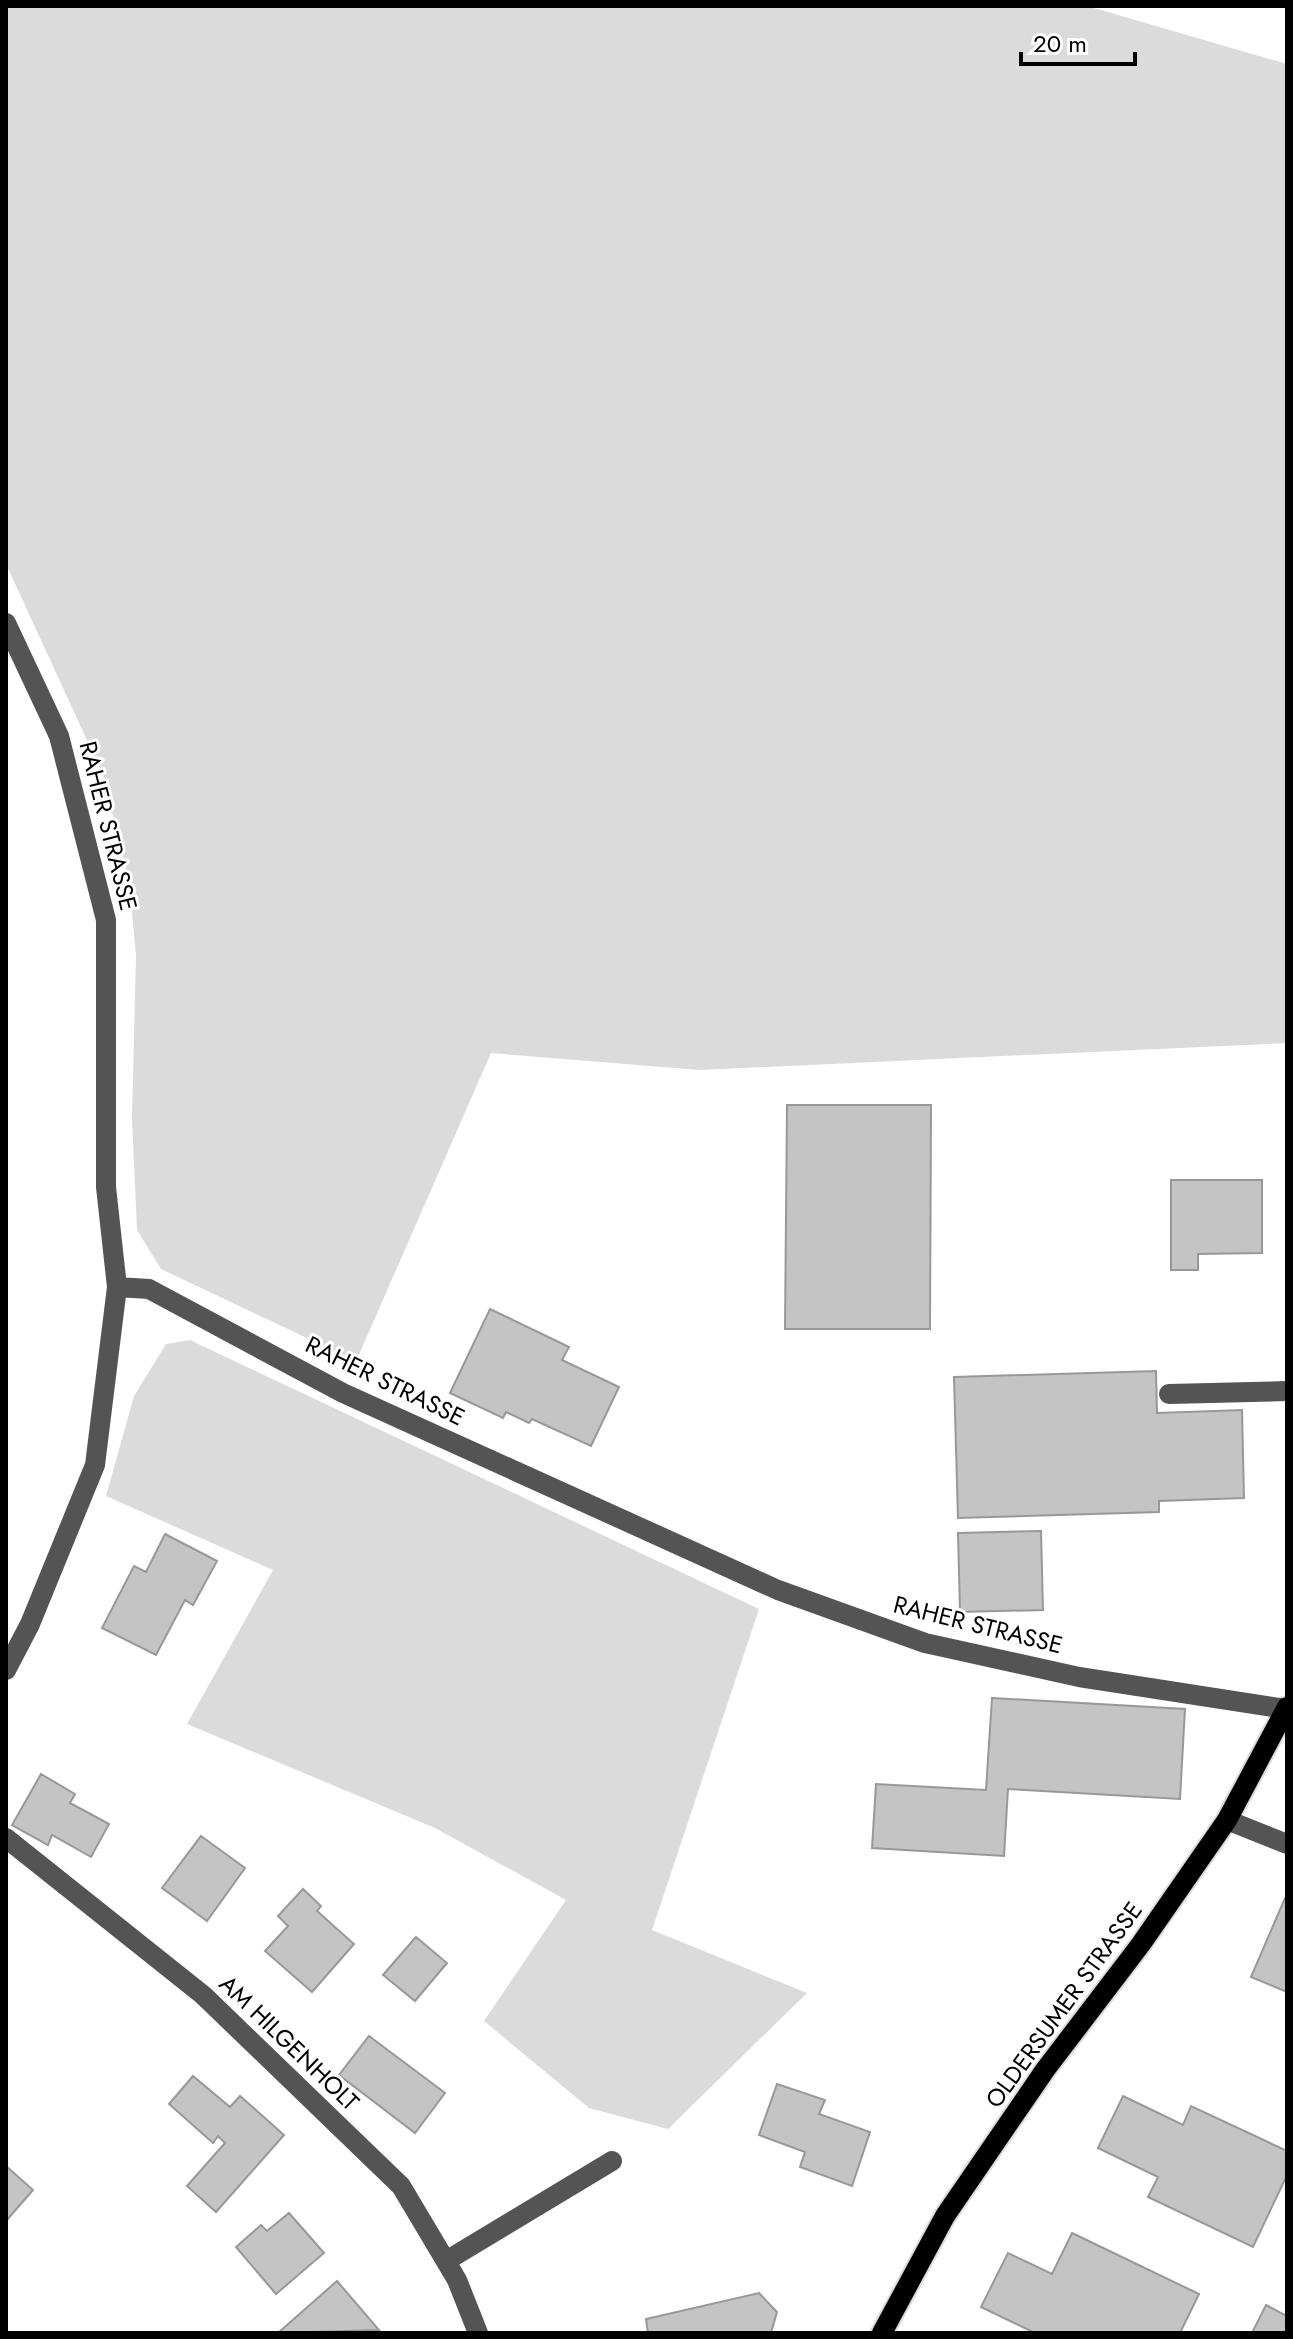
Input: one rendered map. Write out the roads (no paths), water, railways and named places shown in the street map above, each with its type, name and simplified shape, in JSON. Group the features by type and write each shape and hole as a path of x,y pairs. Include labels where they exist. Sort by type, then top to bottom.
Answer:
{"main road":[{"name":"OLDERSUMER STRASSE","path":"882,2333 945,2216 1045,2070 1141,1944 1227,1820 1287,1708"}],"street":[{"name":"RAHER STRASSE","path":"6,623 59,736 106,920 106,1187 117,1287 149,1289 343,1393 778,1590 925,1643 1079,1677 1287,1708"},
{"path":"6,1670 30,1624 95,1465 117,1287"},
{"path":"1169,1394 1287,1391"},
{"path":"1227,1820 1287,1844"},
{"name":"AM HILGENHOLT","path":"6,1838 203,1995 401,2186 446,2261 478,2333"},
{"path":"446,2261 612,2161"}]}
